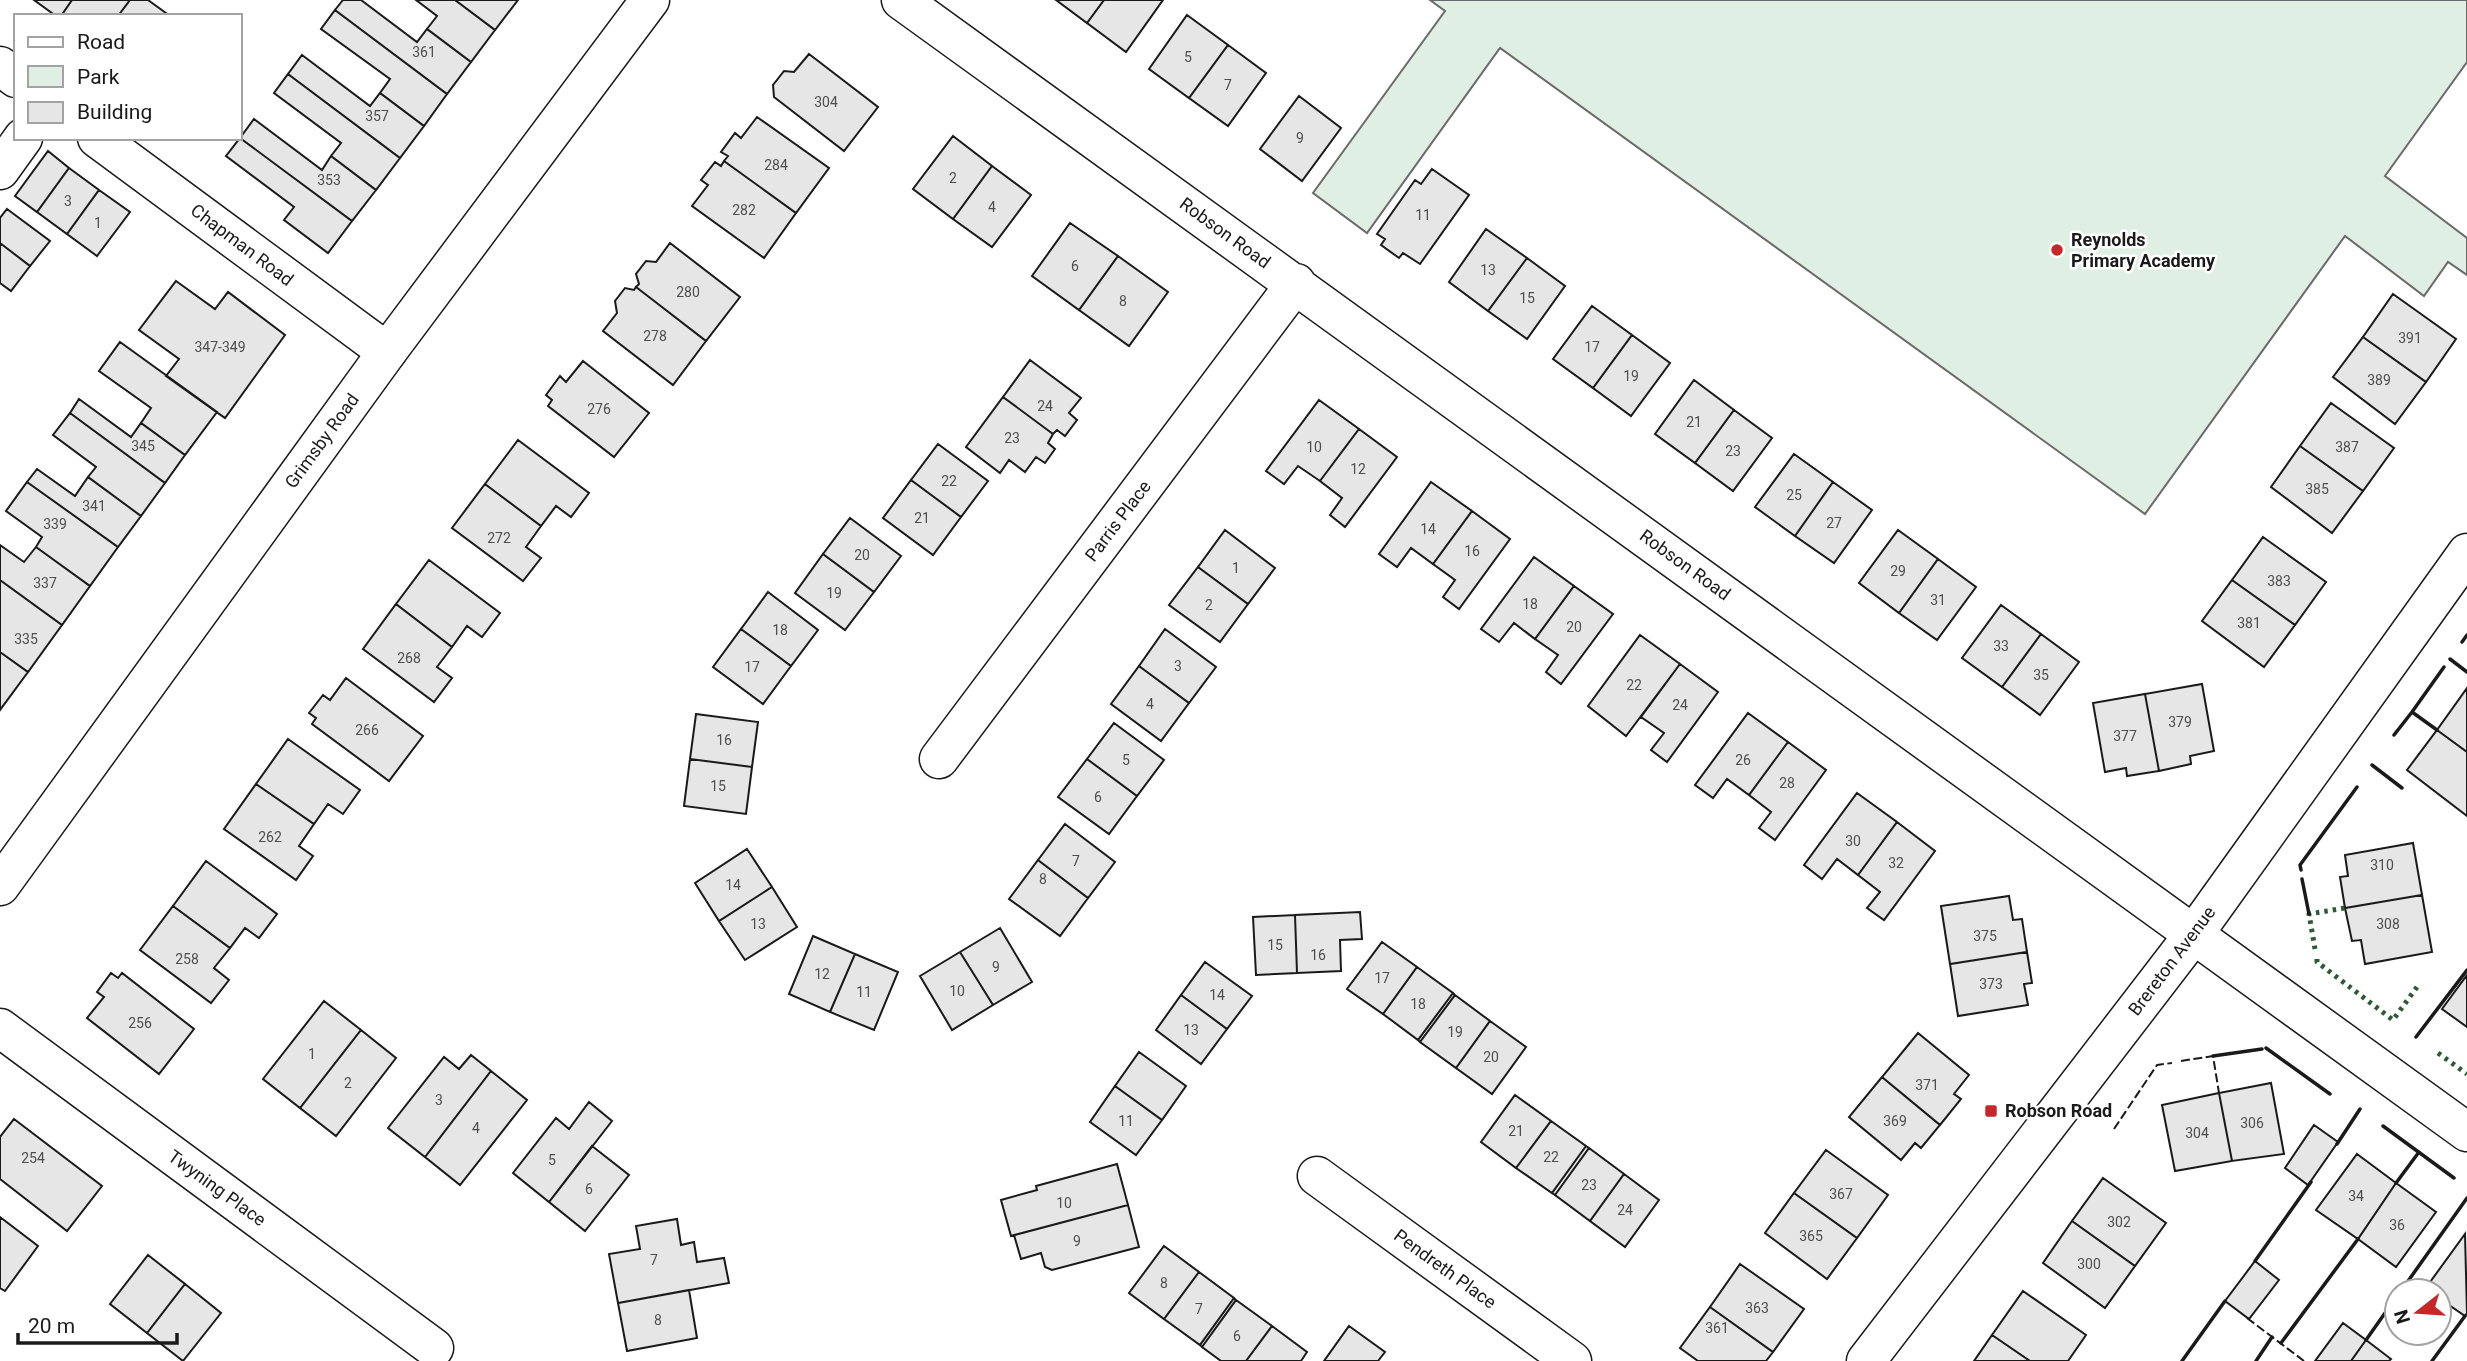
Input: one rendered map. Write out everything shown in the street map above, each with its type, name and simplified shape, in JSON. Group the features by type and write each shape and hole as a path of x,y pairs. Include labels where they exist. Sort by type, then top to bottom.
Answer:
{"street":[{"name":"Grimsby Road","path":"0,886 387,352 650,0"},
{"name":"Robson Road","path":"901,0 2467,1132"},
{"path":"0,170 22,140"},
{"name":"Chapman Road","path":"100,140 387,352"},
{"name":"Parris Place","path":"939,759 1296,283"},
{"name":"Brereton Avenue","path":"1866,1361 2194,934 2467,553"},
{"name":"Twyning Place","path":"0,1028 434,1348"},
{"name":"Pendreth Place","path":"1317,1176 1572,1361"}],"green space":[{"name":"Reynolds Primary Academy","path":"1430,0 2467,0 2467,62 2385,176 2467,238 2467,275 2448,262 2424,296 2345,236 2145,514 1500,48 1367,233 1313,193 1445,11"}],"building":[{"path":"34,0 72,0 62,14 53,14"},
{"path":"72,0 130,0 120,14 62,14"},
{"path":"130,0 148,0 167,14 120,14"},
{"path":"343,0 361,0 417,42 427,29 471,62 447,94 335,10"},
{"path":"416,0 455,0 495,30 471,62 427,29 437,16"},
{"path":"455,0 518,0 495,30"},
{"path":"1056,0 1104,0 1087,23"},
{"path":"1104,0 1163,0 1126,52 1087,23"},
{"path":"335,10 447,94 424,126 380,93 390,79 321,29"},
{"path":"1187,15 1228,45 1189,98 1149,69"},
{"path":"1228,45 1266,73 1228,126 1189,98"},
{"path":"809,54 878,107 844,151 774,97 773,85 784,71 794,72"},
{"path":"302,55 370,106 380,93 424,126 400,158 288,74"},
{"path":"288,74 400,158 376,190 331,156 341,143 274,93"},
{"path":"1299,96 1341,128 1302,181 1260,149"},
{"path":"757,117 829,168 796,213 724,161 728,156 721,152 735,133 741,138"},
{"path":"254,119 322,170 331,156 376,190 352,221 242,139 242,135"},
{"path":"953,136 992,166 953,219 913,189"},
{"path":"242,139 352,221 328,253 284,220 294,207 226,156 238,140"},
{"path":"48,151 69,168 37,212 15,196"},
{"path":"724,161 796,213 764,258 692,206 708,185 701,180 715,162 721,166"},
{"path":"992,166 1031,195 992,247 953,219"},
{"path":"69,168 99,190 67,234 37,212"},
{"path":"1432,169 1469,195 1420,264 1403,253 1399,258 1381,245 1385,239 1377,234 1415,180 1421,184"},
{"path":"99,190 130,212 97,256 67,234"},
{"path":"7,209 50,241 30,266 0,243 0,218"},
{"path":"1070,223 1118,256 1079,310 1032,276"},
{"path":"1486,229 1527,258 1488,311 1449,282"},
{"path":"0,243 30,266 11,291 0,283"},
{"path":"670,243 740,297 706,341 636,287 639,284 636,274 646,261 656,262"},
{"path":"1118,256 1168,292 1129,346 1079,310"},
{"path":"1527,258 1565,286 1527,339 1488,311"},
{"path":"176,281 215,309 228,292 285,335 225,418 166,376 179,359 139,330"},
{"path":"636,287 706,341 673,385 603,331 617,313 615,301 625,288 634,290"},
{"path":"2393,294 2456,339 2426,382 2363,337"},
{"path":"1592,306 1632,335 1593,388 1553,359"},
{"path":"1632,335 1670,363 1631,416 1593,388"},
{"path":"2363,337 2426,382 2395,424 2333,377"},
{"path":"120,342 217,412 185,455 141,423 151,408 99,371"},
{"path":"1030,360 1081,398 1069,413 1077,420 1065,436 1057,430 1053,434 1003,397"},
{"path":"583,361 649,413 614,457 548,406 552,400 546,395 560,376 566,382"},
{"path":"1694,380 1734,410 1695,463 1655,434"},
{"path":"1003,397 1053,434 1048,443 1055,449 1045,463 1036,457 1025,472 1009,460 1000,473 966,447"},
{"path":"79,399 131,437 141,423 185,455 165,483 70,413"},
{"path":"1319,400 1359,429 1320,481 1298,466 1284,484 1266,471"},
{"path":"2331,403 2394,448 2363,491 2300,446"},
{"path":"1734,410 1772,438 1733,491 1695,463"},
{"path":"70,413 165,483 141,516 88,477 96,467 53,435"},
{"path":"1359,429 1397,457 1345,527 1330,515 1342,498 1320,481"},
{"path":"518,440 589,493 571,517 556,506 541,526 485,484"},
{"path":"938,444 988,481 961,517 911,480"},
{"path":"2300,446 2363,491 2332,533 2271,487"},
{"path":"1794,454 1833,482 1795,536 1755,507"},
{"path":"37,469 75,496 88,477 141,516 118,547 27,482"},
{"path":"911,480 961,517 933,555 883,518"},
{"path":"27,482 118,547 90,586 36,547 42,537 6,511"},
{"path":"1431,482 1472,511 1433,564 1411,548 1397,567 1379,554"},
{"path":"1833,482 1872,510 1834,563 1795,536"},
{"path":"485,484 541,526 526,547 541,558 523,581 452,528"},
{"path":"1472,511 1510,539 1459,609 1443,597 1455,580 1433,564"},
{"path":"850,518 901,556 874,592 823,554"},
{"path":"1225,530 1275,568 1248,604 1198,567"},
{"path":"1898,530 1938,559 1899,613 1859,583"},
{"path":"2263,537 2326,582 2295,625 2232,580"},
{"path":"0,545 24,562 36,547 90,586 62,625 0,580"},
{"path":"823,554 874,592 845,630 795,593"},
{"path":"1534,557 1574,586 1535,639 1514,623 1499,642 1481,629"},
{"path":"1938,559 1976,587 1937,640 1899,613"},
{"path":"429,560 500,613 482,637 467,626 452,647 396,604"},
{"path":"1198,567 1248,604 1220,642 1169,605"},
{"path":"0,580 62,625 28,672 0,652"},
{"path":"2232,580 2295,625 2264,667 2202,621"},
{"path":"1574,586 1613,614 1561,684 1546,672 1558,655 1535,639"},
{"path":"768,592 818,630 791,666 741,629"},
{"path":"396,604 452,647 437,667 452,678 434,702 363,649"},
{"path":"2001,605 2041,634 2002,687 1962,658"},
{"path":"741,629 791,666 763,704 713,667"},
{"path":"1165,629 1216,667 1189,703 1139,666"},
{"path":"2041,634 2079,662 2040,715 2002,687"},
{"path":"1640,635 1680,664 1626,736 1588,706"},
{"path":"0,652 28,672 0,710"},
{"path":"1680,664 1718,692 1667,762 1651,750 1664,733 1641,717"},
{"path":"1139,666 1189,703 1161,741 1111,704"},
{"path":"346,678 423,736 389,781 312,724 316,718 309,713 323,695 330,700"},
{"path":"2202,684 2214,751 2190,756 2191,764 2159,771 2145,694"},
{"path":"2467,688 2467,752 2437,730"},
{"path":"2145,694 2159,771 2127,776 2126,768 2105,772 2093,703"},
{"path":"1748,713 1788,742 1749,795 1727,779 1713,798 1695,785"},
{"path":"696,714 758,722 752,767 690,759"},
{"path":"1114,723 1164,760 1137,796 1087,759"},
{"path":"2437,730 2467,752 2467,816 2407,770"},
{"path":"288,739 360,790 343,814 328,804 314,824 256,784"},
{"path":"1788,742 1826,770 1775,840 1759,828 1771,812 1749,795"},
{"path":"690,759 752,767 746,814 684,806"},
{"path":"1087,759 1137,796 1109,834 1058,797"},
{"path":"256,784 314,824 299,846 313,856 296,880 224,829"},
{"path":"1857,793 1897,822 1858,875 1837,859 1822,879 1804,865"},
{"path":"1897,822 1935,851 1884,920 1867,908 1880,892 1858,875"},
{"path":"1065,824 1115,862 1088,898 1038,860"},
{"path":"2413,843 2422,895 2345,908 2340,877 2348,876 2345,855"},
{"path":"747,849 772,887 719,921 695,883"},
{"path":"1038,860 1088,898 1060,936 1009,899"},
{"path":"206,861 277,914 259,938 245,928 230,948 173,906"},
{"path":"772,887 797,927 745,960 719,921"},
{"path":"2422,895 2432,952 2365,964 2361,940 2352,941 2345,908"},
{"path":"2009,896 2013,920 2022,919 2027,952 1950,964 1941,906"},
{"path":"173,906 230,948 214,968 229,980 211,1003 140,950"},
{"path":"1360,912 1362,939 1340,940 1341,971 1297,973 1295,915"},
{"path":"1295,915 1297,973 1256,975 1253,917"},
{"path":"1000,928 1032,982 993,1005 960,952"},
{"path":"813,936 855,954 830,1012 789,994"},
{"path":"1382,942 1417,967 1383,1014 1347,989"},
{"path":"960,952 993,1005 952,1030 920,976"},
{"path":"2027,952 2032,983 2024,984 2028,1005 1958,1016 1950,964"},
{"path":"855,954 898,972 874,1030 830,1012"},
{"path":"1205,962 1252,996 1227,1029 1181,995"},
{"path":"1417,967 1453,993 1418,1040 1383,1014"},
{"path":"111,973 118,978 122,973 194,1029 159,1074 87,1018 104,997 97,992"},
{"path":"2467,975 2467,1027 2442,1009"},
{"path":"1453,993 1455,995 1420,1042 1418,1040"},
{"path":"1181,995 1227,1029 1201,1064 1156,1030"},
{"path":"1455,995 1490,1021 1456,1068 1420,1042"},
{"path":"324,1001 361,1030 300,1108 263,1079"},
{"path":"1490,1021 1526,1047 1492,1094 1456,1068"},
{"path":"361,1030 396,1058 336,1136 300,1108"},
{"path":"1918,1033 1969,1075 1954,1094 1961,1099 1940,1125 1882,1077"},
{"path":"1139,1052 1186,1086 1162,1120 1115,1086"},
{"path":"471,1055 491,1071 425,1157 388,1128 444,1057 459,1069"},
{"path":"491,1071 527,1100 460,1185 425,1157"},
{"path":"1882,1077 1940,1125 1921,1148 1915,1143 1901,1160 1849,1117"},
{"path":"2271,1083 2284,1154 2232,1161 2219,1093"},
{"path":"1115,1086 1162,1120 1136,1155 1090,1122"},
{"path":"2219,1093 2232,1161 2175,1171 2162,1105"},
{"path":"1515,1095 1551,1121 1516,1168 1481,1142"},
{"path":"589,1102 612,1121 549,1202 513,1173 556,1118 569,1129"},
{"path":"14,1119 102,1186 67,1231 0,1179 0,1137"},
{"path":"1551,1121 1586,1146 1552,1193 1516,1168"},
{"path":"2314,1125 2338,1142 2308,1185 2285,1168"},
{"path":"592,1146 629,1175 585,1231 549,1202"},
{"path":"1586,1146 1589,1148 1555,1195 1552,1193"},
{"path":"1589,1148 1624,1174 1590,1221 1555,1195"},
{"path":"1826,1150 1888,1195 1857,1238 1794,1193"},
{"path":"2357,1154 2396,1183 2358,1239 2316,1210"},
{"path":"1117,1164 1128,1205 1011,1236 1001,1200 1037,1190 1036,1186"},
{"path":"1624,1174 1659,1200 1625,1247 1590,1221"},
{"path":"2103,1178 2166,1223 2135,1266 2072,1221"},
{"path":"2396,1183 2436,1212 2396,1267 2358,1239"},
{"path":"1794,1193 1857,1238 1827,1279 1765,1233"},
{"path":"1128,1205 1139,1247 1052,1270 1045,1267 1041,1253 1021,1259 1014,1235"},
{"path":"0,1217 38,1246 5,1291 0,1288"},
{"path":"677,1219 681,1245 694,1242 697,1262 724,1258 729,1283 618,1303 609,1254 640,1249 636,1226"},
{"path":"2072,1221 2135,1266 2105,1308 2043,1263"},
{"path":"2465,1234 2465,1316 2453,1308 2453,1277 2434,1277"},
{"path":"1164,1246 1199,1272 1164,1319 1129,1293"},
{"path":"148,1255 185,1284 147,1333 110,1304"},
{"path":"2255,1261 2279,1280 2249,1319 2225,1301"},
{"path":"1740,1264 1804,1309 1773,1352 1710,1307"},
{"path":"1199,1272 1234,1298 1200,1345 1164,1319"},
{"path":"185,1284 221,1313 183,1361 147,1333"},
{"path":"689,1290 697,1338 627,1351 618,1303"},
{"path":"2023,1291 2086,1335 2068,1361 2030,1361 1992,1335"},
{"path":"1234,1298 1236,1300 1202,1347 1200,1345"},
{"path":"1236,1300 1272,1326 1246,1361 1221,1361 1202,1347"},
{"path":"1710,1307 1773,1352 1766,1361 1698,1361 1680,1348"},
{"path":"2343,1323 2366,1340 2351,1361 2315,1361"},
{"path":"1272,1326 1307,1352 1301,1361 1246,1361"},
{"path":"1349,1326 1385,1352 1378,1361 1324,1361"},
{"path":"1992,1335 2030,1361 1974,1361"},
{"path":"2366,1340 2391,1359 2351,1361"}],"hedge":[{"path":"2315,949 2309,914 2345,908"},
{"path":"2317,959 2317,962 2393,1020 2417,987"},
{"path":"2438,1053 2467,1074"}],"fence":[{"path":"2181,1061 2213,1056 2219,1093"},
{"path":"2114,1129 2157,1065 2172,1063"},
{"path":"2247,1318 2304,1361"}],"wall":[{"path":"2462,642 2467,635"},
{"path":"2450,659 2467,672"},
{"path":"2412,712 2444,667"},
{"path":"2394,735 2412,712 2437,730"},
{"path":"2372,765 2402,788"},
{"path":"2301,870 2300,865 2357,787"},
{"path":"2302,879 2309,914"},
{"path":"2416,1037 2467,970"},
{"path":"2266,1048 2330,1094"},
{"path":"2213,1056 2262,1049"},
{"path":"2337,1144 2360,1109"},
{"path":"2383,1126 2454,1178"},
{"path":"2396,1183 2419,1152"},
{"path":"2255,1261 2311,1182"},
{"path":"2411,1277 2467,1198"},
{"path":"2281,1343 2358,1239"},
{"path":"2182,1361 2225,1301"},
{"path":"2366,1340 2383,1316"},
{"path":"2432,1361 2465,1316"},
{"path":"2256,1361 2272,1337"}],"place":[{"name":"Reynolds Primary Academy","path":"2057,250"},
{"name":"Robson Road","path":"1991,1111"}]}
